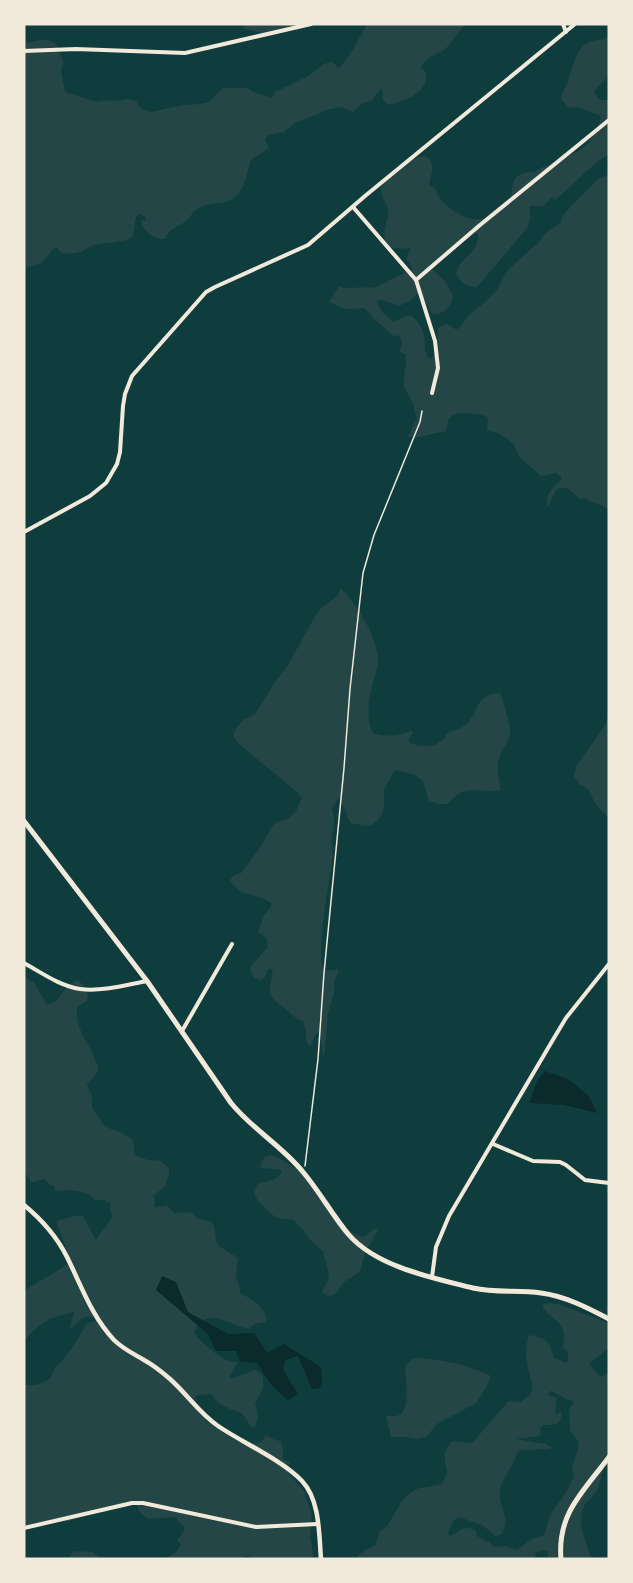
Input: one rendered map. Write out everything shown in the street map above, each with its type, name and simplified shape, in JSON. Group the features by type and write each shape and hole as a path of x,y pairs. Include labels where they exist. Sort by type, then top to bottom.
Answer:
{"main road":[{"path":"24,821 147,981 238,1112 304,1172 349,1236 362,1248 394,1265 432,1277 475,1288 555,1296 609,1319"},
{"path":"561,1559 561,1537 566,1516 609,1457"}],"street":[{"path":"24,51 76,49 185,52 311,24"},
{"path":"563,24 566,32"},
{"path":"24,532 90,496 106,483 117,464 120,452 123,400 132,376 206,292 308,246 575,24"},
{"path":"416,280 609,120"},
{"path":"353,207 416,280 435,340 438,368 432,393"},
{"path":"182,1031 232,944"},
{"path":"24,963 60,983 78,989 98,989 147,981"},
{"path":"432,1277 436,1247 449,1216 566,1018 609,964"},
{"path":"493,1144 533,1161 560,1162 585,1180 609,1183"},
{"path":"24,1205 42,1222 61,1246 100,1322 116,1341 171,1380 204,1416 217,1426 279,1463 303,1482 313,1503 321,1559"},
{"path":"24,1528 114,1506 137,1503 256,1527 317,1524"}],"path":[{"path":"304,1172 318,1059 350,689 363,573 374,535 420,422 422,411"}],"shaded area":[{"path":"245,24 319,24 265,34 242,28"},
{"path":"367,24 468,24 461,29 451,43 424,63 421,68 426,72 426,79 420,91 401,102 388,105 383,101 381,89 371,101 362,103 353,112 341,107 327,110 295,123 284,132 268,135 265,139 269,148 251,160 239,193 228,201 197,209 165,239 156,238 147,232 141,222 146,219 140,214 136,217 133,236 128,240 94,245 80,252 69,254 61,253 57,247 42,263 24,268 24,43 45,40 57,45 63,62 61,71 65,92 97,102 127,99 136,101 141,109 151,112 210,102 223,88 248,88 272,98 275,92 308,76 324,64 331,62 338,68 342,65"},
{"path":"606,24 609,24 609,73 594,93 600,100 609,100 609,153 555,200 552,197 543,206 529,206 528,227 477,287 464,284 456,274 461,263 476,246 478,234 474,232 436,261 431,268 445,281 453,296 448,307 439,314 431,313 419,292 411,300 399,306 382,300 376,301 383,313 392,321 408,316 415,319 425,338 427,355 432,359 437,348 438,328 447,324 458,329 470,314 497,290 507,271 538,244 548,231 561,223 562,216 597,180 609,174 609,510 584,498 579,499 565,488 558,489 547,506 549,494 561,477 556,473 540,475 521,459 513,443 500,434 487,430 486,416 468,413 454,415 447,423 446,431 409,437 407,435 410,434 417,420 413,403 404,387 406,363 405,354 400,352 401,338 398,335 393,336 365,308 346,309 329,302 339,286 345,288 377,287 413,268 406,259 411,248 392,248 386,243 384,232 388,212 381,191 386,180 407,163 414,159 427,157 432,167 429,185 436,189 440,199 455,212 467,217 486,218 504,206 512,193 513,183 519,175 535,172 553,163 563,152 570,155 576,153 591,140 598,128 601,116 577,107 568,107 561,99 577,54 588,43 607,37"},
{"path":"341,588 365,620 374,639 378,662 368,710 373,733 393,735 413,731 410,743 422,746 433,745 447,734 464,726 485,697 500,693 510,735 498,762 501,790 467,791 455,797 448,804 439,804 429,801 423,781 415,775 395,770 384,789 384,808 380,818 373,824 366,826 351,823 339,798 332,808 333,854 321,949 325,969 339,970 328,1013 324,1059 319,1033 316,1033 309,1045 303,1021 294,1017 272,996 270,986 272,969 268,969 261,980 251,973 251,966 268,947 267,938 258,932 264,915 272,904 267,900 244,893 230,880 234,875 241,873 260,848 273,825 289,818 296,811 302,798 240,745 234,738 234,731 243,720 255,714 288,665 314,618 321,608 337,596"},
{"path":"609,714 609,818 596,805 588,789 579,784 574,776 576,767 605,725"},
{"path":"24,976 34,983 47,1005 57,1001 77,980 84,986 88,998 78,1006 77,1020 98,1067 97,1073 87,1084 92,1097 92,1108 105,1127 132,1139 136,1156 161,1161 169,1168 165,1187 153,1195 154,1208 167,1205 174,1213 190,1212 197,1218 211,1222 219,1246 238,1258 236,1276 241,1294 260,1306 267,1318 265,1322 254,1324 249,1329 212,1318 199,1324 194,1333 222,1358 238,1362 230,1378 255,1370 262,1374 262,1389 255,1403 257,1421 254,1427 250,1426 241,1413 220,1404 211,1394 198,1395 195,1399 206,1421 237,1441 247,1444 261,1442 266,1435 281,1441 283,1459 290,1462 288,1473 304,1491 312,1516 310,1536 314,1559 253,1559 246,1556 243,1559 163,1559 175,1553 181,1545 177,1539 183,1533 184,1526 178,1522 176,1517 149,1519 139,1511 137,1503 91,1513 69,1521 36,1523 24,1530 24,1385 39,1384 51,1378 54,1369 72,1348 86,1324 96,1320 86,1317 72,1328 70,1327 74,1312 58,1316 46,1321 24,1341 24,1291 67,1264 68,1254 56,1221 83,1216 96,1240 113,1215 110,1211 111,1204 104,1200 95,1200 86,1193 77,1191 55,1191 54,1186 44,1179 31,1182 24,1173"},
{"path":"545,1071 568,1079 588,1095 597,1113 564,1105 529,1103 538,1079"},
{"path":"271,1155 289,1164 313,1184 319,1191 329,1214 344,1228 363,1237 378,1228 366,1249 360,1271 345,1281 331,1296 322,1292 329,1275 323,1251 293,1220 278,1218 271,1214 258,1201 254,1193 258,1183 271,1180 282,1173 280,1170 261,1168 263,1160"},
{"path":"162,1276 176,1282 188,1312 228,1334 254,1333 267,1353 284,1344 321,1367 320,1388 312,1389 298,1356 285,1360 283,1370 298,1394 288,1400 272,1386 257,1363 240,1361 236,1351 216,1351 208,1334 156,1290"},
{"path":"558,1304 609,1323 609,1347 589,1364 601,1377 609,1372 609,1456 597,1490 586,1503 581,1516 584,1536 593,1559 549,1559 547,1551 544,1550 535,1553 536,1559 357,1559 362,1552 375,1546 379,1532 388,1525 402,1501 410,1493 419,1488 443,1483 447,1473 445,1452 451,1442 473,1442 509,1401 521,1402 529,1395 532,1385 526,1354 529,1335 546,1341 554,1358 566,1363 568,1361 568,1353 563,1347 562,1327 543,1308 543,1305","holes":["551,1391 574,1401 569,1411 570,1430 579,1446 572,1468 574,1476 566,1493 550,1515 544,1535 532,1539 517,1550 506,1546 493,1547 477,1536 475,1530 471,1528 464,1528 449,1536 448,1533 454,1520 459,1517 482,1525 496,1536 501,1535 506,1520 500,1498 501,1486 517,1453 522,1450 552,1448 546,1444 516,1439 539,1436 543,1425 559,1423 561,1413 557,1415 555,1412 557,1398 548,1396"]},
{"path":"417,1358 455,1363 491,1376 476,1403 437,1424 427,1436 418,1439 391,1437 386,1416 398,1416 404,1410 407,1393 405,1369"},
{"path":"75,1551 92,1552 102,1559 69,1559"}]}
